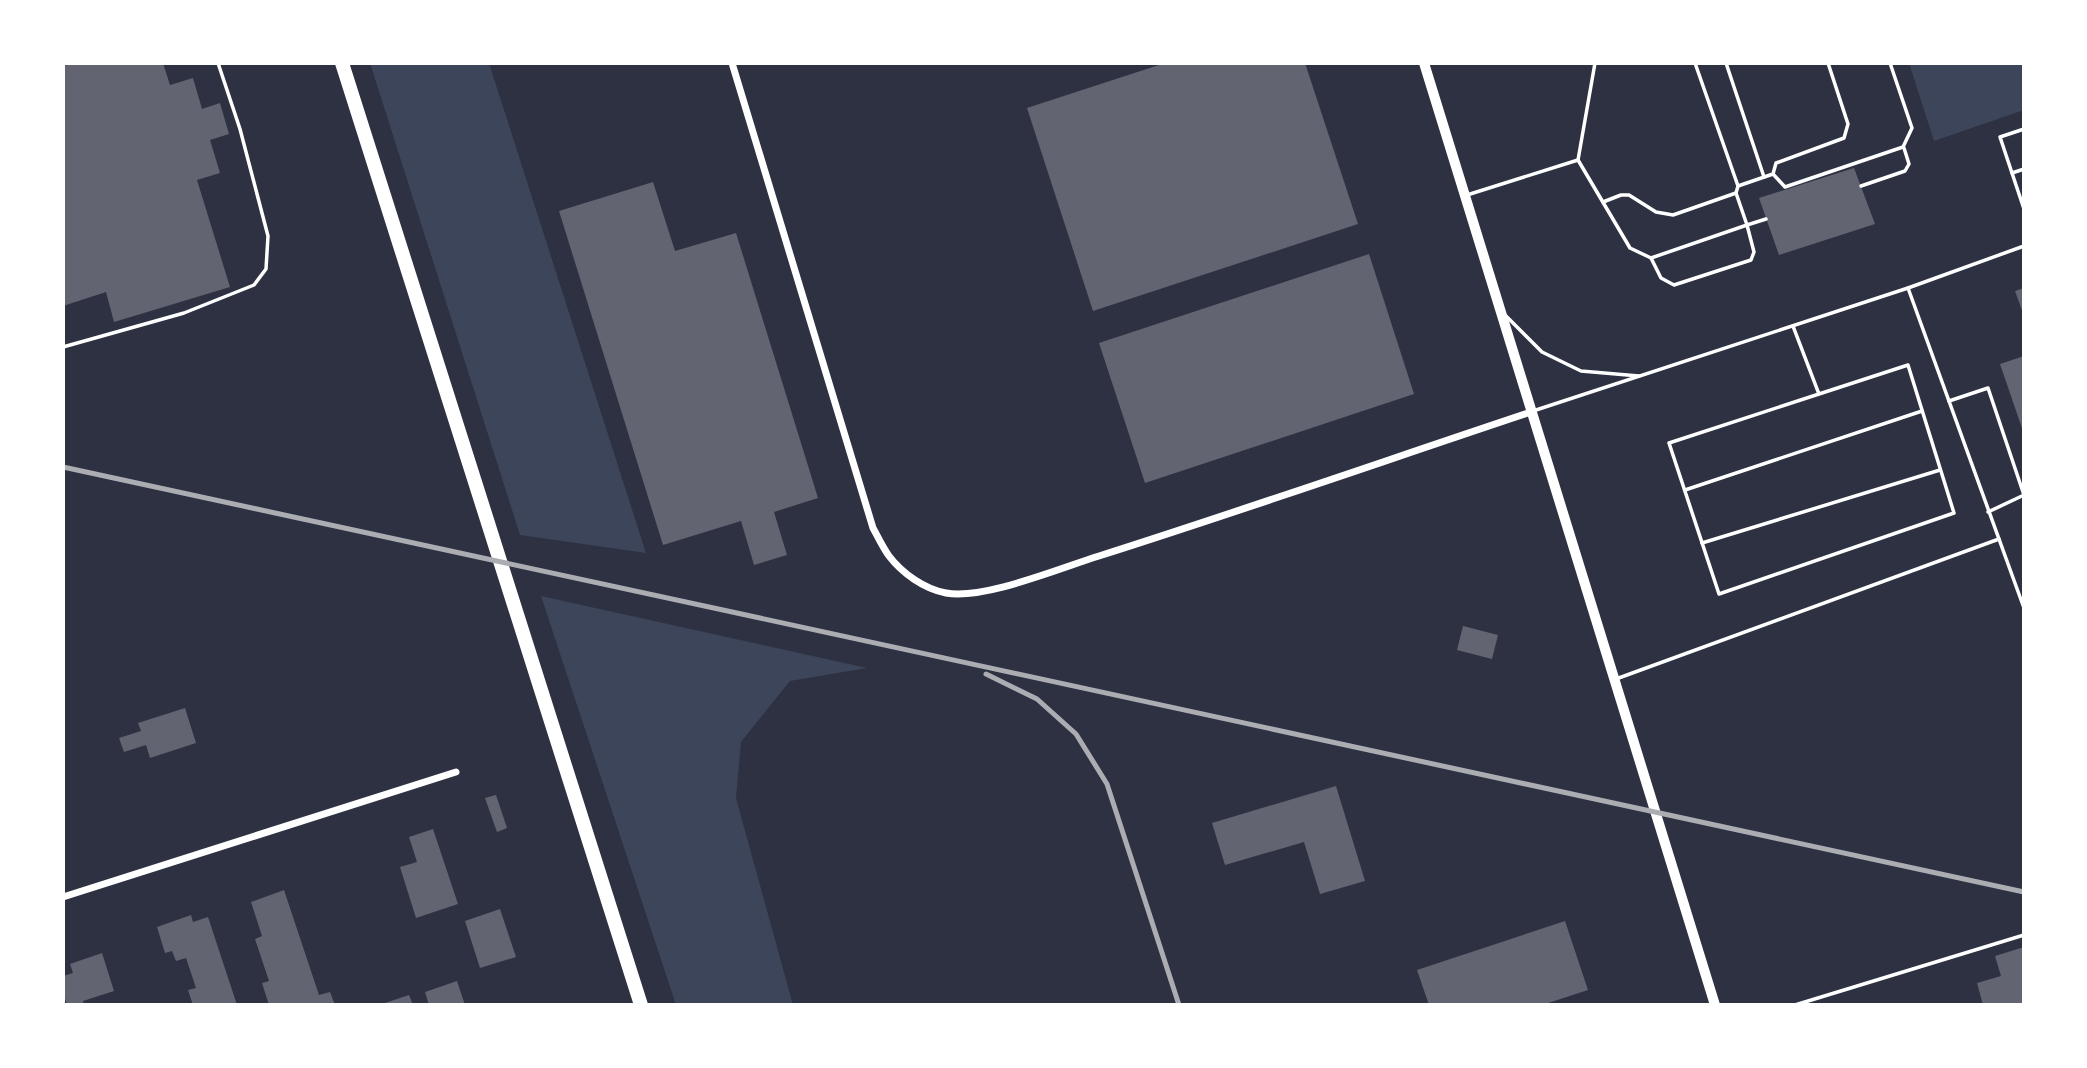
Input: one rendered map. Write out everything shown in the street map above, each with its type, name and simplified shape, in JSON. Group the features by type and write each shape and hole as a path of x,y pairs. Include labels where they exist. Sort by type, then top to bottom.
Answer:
{"highway":[{"path":"342,63 642,1005"}],"main road":[{"path":"1424,63 1714,1005"}],"street":[{"path":"732,63 873,528 889,556 907,574 926,587 946,593 970,593 1001,587 1531,412"},
{"path":"63,897 456,772"}],"lane":[{"path":"63,347 184,313 254,285 266,269 268,236 240,129 218,63"},
{"path":"1595,63 1578,160 1630,248 1651,258 1661,278 1674,285 1751,260 1754,251 1736,193 1738,186 1695,63"},
{"path":"1726,63 1764,177"},
{"path":"1773,174 1776,163 1844,138 1849,124 1828,63"},
{"path":"1861,186 1905,171 1909,164 1903,147 1912,128 1890,63"},
{"path":"2024,129 2000,137 2024,209"},
{"path":"1773,174 1785,187 1903,147"},
{"path":"1465,195 1578,160"},
{"path":"2012,173 2024,169"},
{"path":"1738,186 1773,174"},
{"path":"1603,202 1629,195 1656,212 1673,215 1736,193"},
{"path":"1651,258 1766,219"},
{"path":"1531,412 1908,288 2024,246"},
{"path":"1908,288 2024,608"},
{"path":"1500,310 1542,352 1581,371 1641,376"},
{"path":"1793,326 1819,394"},
{"path":"1908,365 1922,411 1954,513 1719,594 1669,443 1908,365"},
{"path":"1949,401 1988,388 2024,495 1988,512"},
{"path":"1685,490 1922,411"},
{"path":"1702,543 1940,470"},
{"path":"1614,680 1999,539"},
{"path":"1795,1005 2024,934"}],"shaded area":[{"path":"370,63 489,63 646,553 520,535"},
{"path":"1909,63 2024,63 2024,110 1934,141"},
{"path":"541,596 867,668 790,681 741,742 736,798 793,1005 676,1005"}],"building":[{"path":"63,63 163,63 170,85 193,78 202,109 220,103 229,134 210,140 220,173 197,180 230,287 114,322 106,292 63,306"},
{"path":"1165,63 1305,63 1358,224 1093,311 1027,108"},
{"path":"1854,168 1875,224 1779,255 1759,198"},
{"path":"653,182 675,251 736,233 818,498 774,512 787,555 754,565 741,521 663,545 559,211"},
{"path":"1369,254 1414,394 1145,483 1099,343"},
{"path":"2024,288 2024,316 2015,291"},
{"path":"2024,356 2024,434 2000,364"},
{"path":"1463,626 1498,635 1492,659 1457,650"},
{"path":"185,708 196,743 150,758 146,745 124,752 119,738 141,731 138,723"},
{"path":"1336,786 1365,881 1320,894 1304,842 1225,865 1212,823"},
{"path":"496,795 507,828 497,832 485,798"},
{"path":"433,829 458,904 416,918 400,867 417,862 409,837"},
{"path":"284,890 319,995 330,992 335,1005 269,1005 262,983 269,981 255,939 262,936 251,902"},
{"path":"500,909 516,957 480,968 465,921"},
{"path":"191,915 193,922 208,917 237,1005 193,1005 188,990 196,988 186,958 176,961 172,951 165,953 157,927"},
{"path":"1565,921 1588,990 1542,1005 1429,1005 1417,970"},
{"path":"2024,947 2024,1005 1983,1005 1977,983 2001,976 1995,956"},
{"path":"102,953 114,991 83,1001 84,1005 67,1005 63,992 63,976 73,973 70,964"},
{"path":"457,981 465,1005 429,1005 425,992"},
{"path":"409,995 413,1005 379,1005"}],"railway":[{"path":"63,467 2024,892"},
{"path":"986,674 1037,699 1076,734 1107,784 1179,1005"}]}
